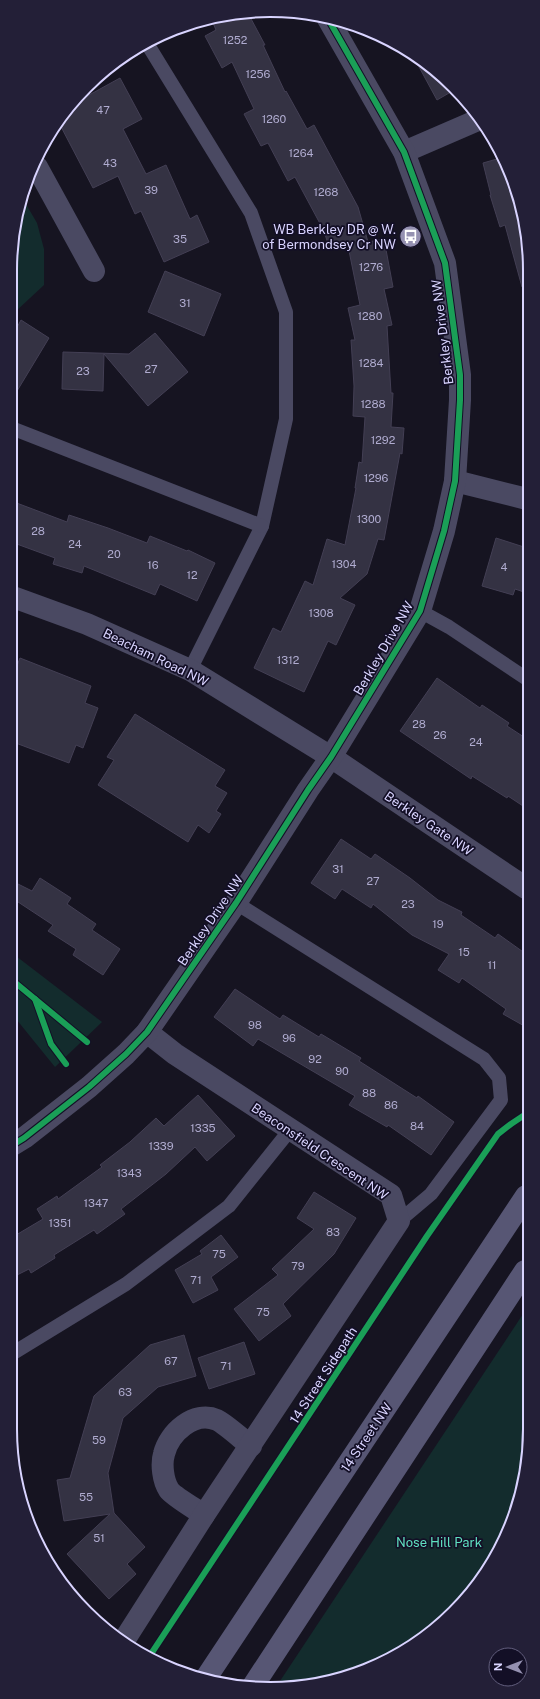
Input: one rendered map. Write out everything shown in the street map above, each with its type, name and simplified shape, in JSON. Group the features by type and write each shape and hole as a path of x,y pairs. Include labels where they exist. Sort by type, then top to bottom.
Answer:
{"main road":[{"name":"14 Street NW","path":"209,1674 523,1201"},
{"path":"257,1681 523,1274"}],"street":[{"name":"Berkley Drive NW","path":"17,1142 89,1087 126,1054 147,1032 236,903 308,790 331,757 420,611 444,530 455,481 460,400 460,375 445,263 404,152 331,25"},
{"path":"404,152 475,121"},
{"path":"38,169 94,271"},
{"path":"455,481 523,498"},
{"name":"Beacham Road NW","path":"17,598 87,624 190,670 331,757"},
{"name":"Berkley Gate NW","path":"331,757 523,886"},
{"name":"Beaconsfield Crescent NW","path":"147,1032 175,1054 391,1195 399,1221"},
{"path":"126,1637 204,1515 399,1221"},
{"path":"204,1515 170,1490 163,1474 164,1454 174,1434 186,1424 201,1418 217,1420 251,1446"}],"lane":[{"path":"150,48 251,213 286,312 286,419 262,526 190,670"},
{"path":"17,430 262,526"},
{"path":"420,611 523,676"},
{"path":"236,903 484,1060 499,1078 501,1100 431,1194 399,1221"},
{"path":"17,1351 126,1284 229,1206 290,1130"}],"green space":[{"path":"26,204 37,223 44,249 44,285 17,310 19,237"},
{"path":"17,957 102,1022 55,1067 17,1020"},
{"name":"Nose Hill Park","path":"523,1314 523,1429 521,1462 510,1510 504,1526 480,1570 460,1596 437,1619 411,1639 382,1656 351,1669 319,1677 280,1681"}],"building":[{"path":"251,18 265,45 263,45 285,92 286,91 307,129 314,125 358,207 368,242 384,239 393,287 384,289 392,325 387,326 391,393 393,393 391,427 404,428 402,454 400,453 384,540 378,539 367,574 340,598 355,605 336,645 328,641 304,692 254,668 273,628 281,632 305,581 313,585 327,539 345,545 356,488 359,462 362,463 365,417 353,416 354,386 351,340 355,340 348,308 360,305 347,241 329,247 324,231 295,177 288,181 268,143 261,146 244,114 254,109 232,62 222,68 205,36 216,30 213,24 237,19"},
{"path":"418,65 450,92 437,100"},
{"path":"120,78 142,119 123,129 146,174 166,165 190,219 197,215 209,242 164,262 141,211 135,214 118,176 93,188 61,127 86,97"},
{"path":"497,159 510,189 521,237 523,287 505,225 500,227 490,195 483,163"},
{"path":"165,271 221,294 204,336 148,312"},
{"path":"21,320 49,338 17,391 17,327"},
{"path":"155,333 188,372 148,406 104,354 103,391 62,389 63,352 129,354"},
{"path":"17,503 67,522 69,515 147,543 150,536 187,551 188,550 215,563 197,601 160,584 155,595 84,566 82,573 53,564 55,558 17,544"},
{"path":"496,538 523,547 523,592 515,589 513,595 482,586"},
{"path":"20,658 91,686 85,703 98,708 83,748 76,745 69,763 17,744 17,666"},
{"path":"437,678 480,708 482,705 509,723 507,726 523,736 523,806 508,796 507,798 472,776 471,779 400,731"},
{"path":"135,714 225,770 215,786 227,793 216,811 221,814 209,833 198,825 188,842 98,785 114,760 107,757"},
{"path":"341,839 371,859 375,854 410,878 438,900 462,912 461,915 495,938 498,934 523,952 523,1025 503,1014 506,1009 462,978 459,983 438,970 449,954 412,935 373,904 371,908 342,889 335,899 311,883"},
{"path":"40,878 71,898 67,904 96,924 92,930 120,949 103,975 73,955 76,949 48,931 53,925 17,901 17,884 32,891"},
{"path":"235,989 280,1019 283,1015 319,1037 321,1034 361,1058 359,1061 417,1098 418,1096 454,1122 431,1155 388,1125 387,1127 349,1105 355,1096 258,1039 253,1046 214,1017"},
{"path":"198,1095 235,1136 207,1161 195,1147 166,1174 121,1209 125,1214 97,1234 94,1230 54,1255 55,1258 31,1273 29,1269 17,1275 17,1234 43,1219 37,1209 57,1196 58,1199 102,1167 100,1165 130,1142 156,1118 164,1126"},
{"path":"314,1192 356,1218 334,1254 283,1304 291,1316 259,1341 234,1309 278,1275 272,1269 314,1229 297,1218"},
{"path":"221,1235 238,1257 211,1277 218,1290 193,1303 175,1270 202,1254 200,1251"},
{"path":"184,1335 196,1376 158,1387 123,1418 108,1473 114,1513 145,1547 127,1564 136,1574 109,1599 67,1554 110,1514 64,1521 57,1480 70,1478 94,1396 150,1345"},
{"path":"244,1342 255,1374 209,1389 198,1358"}],"cycle path":[{"path":"17,1142 89,1087 126,1054 147,1032 236,903 308,790 331,757 420,611 444,531 455,481 460,400 460,375 445,263 404,152 332,25"},
{"path":"17,984 35,999 51,1044 66,1064"},
{"path":"35,999 87,1042"},
{"name":"14 Street Sidepath","path":"152,1653 427,1236 498,1134 523,1116"}],"place":[{"name":"WB Berkley DR @ W. of Bermondsey Cr NW","path":"411,236"}]}
